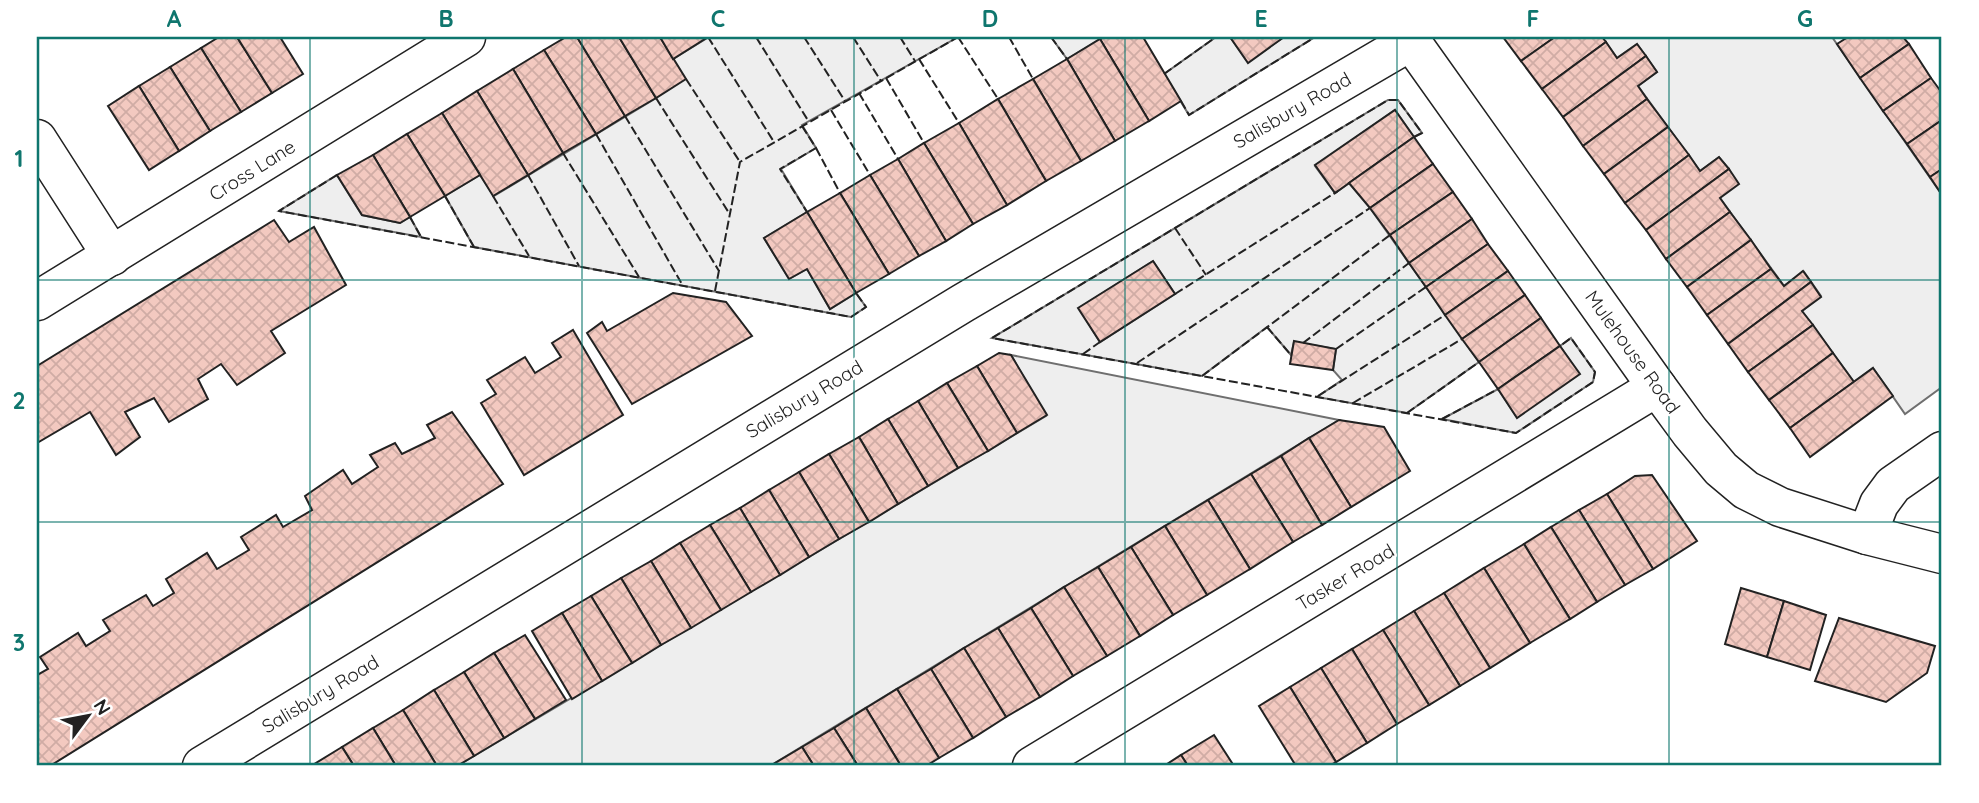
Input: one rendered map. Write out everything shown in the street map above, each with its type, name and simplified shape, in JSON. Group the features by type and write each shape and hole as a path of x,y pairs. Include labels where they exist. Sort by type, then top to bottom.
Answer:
{"street":[{"name":"Cross Lane","path":"37,301 466,37"},
{"name":"Mulehouse Road","path":"1410,39 1657,387 1721,469 1746,490 1780,507 1867,535 1942,554"},
{"name":"Salisbury Road","path":"202,766 962,303 1410,39"},
{"path":"37,139 112,256"},
{"name":"Tasker Road","path":"1032,766 1657,387"},
{"path":"1867,535 1880,504 1893,485 1942,451"}],"shaded area":[{"path":"709,37 958,37 802,125 816,148 781,169 807,212 764,238 789,279 807,269 830,309 856,293 866,307 851,317 474,247 445,196 480,175 494,196 656,98 673,59"},
{"path":"1051,37 1104,37 1067,59"},
{"path":"1216,37 1230,37 1248,62 1284,37 1315,37 1189,115 1164,74"},
{"path":"1602,37 1832,37 1942,195 1942,387 1905,414 1873,368 1854,382 1802,311 1821,296 1804,272 1784,286 1720,198 1729,169 1719,157 1700,171 1638,86 1657,72 1637,44 1617,58"},
{"path":"1388,100 1398,100 1422,133 1414,137 1395,110 1315,166 1335,193 1349,183 1370,208 1479,362 1407,413 1317,397 1342,380 1333,370 1336,349 1294,342 1291,355 1267,327 1202,376 992,338","holes":["1153,261 1175,294 1100,342 1079,308"]},
{"path":"337,175 362,215 400,223 410,217 421,237 279,211"},
{"path":"1571,338 1595,372 1593,382 1516,433 1442,419 1498,389 1517,417 1579,374 1560,346"},
{"path":"1011,355 1339,420 770,766 457,766 1046,416"}],"building":[{"path":"219,37 237,37 272,93 241,112 201,48"},
{"path":"237,37 280,37 303,74 272,93"},
{"path":"566,37 577,37 625,116 596,134 544,50"},
{"path":"577,37 619,37 656,98 625,116"},
{"path":"619,37 660,37 686,79 656,98"},
{"path":"660,37 708,37 673,59"},
{"path":"1143,37 1181,101 1149,121 1100,39"},
{"path":"1230,37 1284,37 1248,63"},
{"path":"1503,37 1555,37 1521,61"},
{"path":"1555,37 1602,37 1606,42 1542,89 1521,61"},
{"path":"1848,37 1903,37 1909,44 1860,78 1837,44"},
{"path":"1100,39 1149,121 1115,141 1067,59"},
{"path":"1606,42 1617,58 1637,44 1646,56 1563,117 1542,89"},
{"path":"1909,44 1931,78 1883,111 1860,78"},
{"path":"201,48 241,112 210,131 170,67"},
{"path":"544,50 596,134 563,153 513,69"},
{"path":"1646,56 1657,72 1638,86 1647,99 1583,146 1563,117"},
{"path":"1067,59 1115,141 1081,161 1033,79"},
{"path":"170,67 210,131 179,151 139,86"},
{"path":"513,69 563,153 528,175 477,91"},
{"path":"1931,78 1942,93 1942,120 1907,144 1883,111"},
{"path":"1033,79 1081,161 1046,181 998,99"},
{"path":"139,86 179,151 149,170 108,106"},
{"path":"477,91 528,175 493,196 442,113"},
{"path":"998,99 1046,181 1007,205 959,123"},
{"path":"1647,99 1668,127 1604,174 1583,146"},
{"path":"1395,110 1414,137 1335,193 1315,165"},
{"path":"442,113 480,175 445,196 407,134"},
{"path":"1942,120 1942,169 1930,177 1907,144"},
{"path":"959,123 1007,205 973,224 924,143"},
{"path":"1668,127 1689,155 1625,203 1604,174"},
{"path":"407,134 445,196 410,217 373,155"},
{"path":"1414,137 1433,164 1370,208 1349,183"},
{"path":"924,143 973,224 946,241 898,159"},
{"path":"373,155 410,217 400,223 362,215 337,175"},
{"path":"1689,155 1700,171 1719,157 1729,169 1646,230 1625,203"},
{"path":"898,159 946,241 919,256 870,175"},
{"path":"1433,164 1453,192 1390,235 1370,208"},
{"path":"1729,169 1739,184 1720,198 1730,212 1666,259 1646,230"},
{"path":"1942,169 1942,195 1930,177"},
{"path":"870,175 919,256 889,274 840,193"},
{"path":"1453,192 1472,219 1409,263 1390,235"},
{"path":"840,193 889,274 856,293 807,212"},
{"path":"807,212 856,293 830,309 807,269 789,279 764,238"},
{"path":"1730,212 1751,240 1687,287 1666,259"},
{"path":"1472,219 1488,244 1426,287 1409,263"},
{"path":"274,220 289,242 314,227 346,285 271,331 285,353 237,385 221,364 198,379 208,399 169,422 154,398 125,412 140,437 116,455 90,412 37,443 37,366"},
{"path":"1751,240 1771,269 1707,315 1687,287"},
{"path":"1488,244 1508,271 1445,315 1426,287"},
{"path":"1153,261 1175,294 1100,342 1078,308"},
{"path":"1771,269 1784,286 1803,271 1811,282 1728,344 1707,315"},
{"path":"1508,271 1525,295 1462,339 1445,315"},
{"path":"1811,282 1821,297 1802,311 1813,325 1748,372 1728,344"},
{"path":"673,293 726,302 752,336 632,404 587,333 602,322 607,331"},
{"path":"1525,295 1541,318 1479,362 1462,339"},
{"path":"1541,318 1560,346 1498,389 1479,362"},
{"path":"1813,325 1833,353 1769,400 1748,372"},
{"path":"573,330 623,415 524,475 481,403 496,394 487,380 525,357 535,373 561,357 552,343"},
{"path":"1294,341 1336,349 1333,370 1290,364"},
{"path":"1560,346 1580,374 1517,418 1498,389"},
{"path":"999,353 1011,355 1047,415 1017,433 977,366"},
{"path":"1833,353 1854,382 1790,428 1769,400"},
{"path":"977,366 1017,433 988,451 947,383"},
{"path":"1873,368 1893,396 1810,457 1790,428"},
{"path":"947,383 988,451 958,468 918,401"},
{"path":"918,401 958,468 928,486 888,419"},
{"path":"452,412 503,484 50,766 37,766 37,675 48,669 40,657 78,633 86,646 110,631 103,620 146,595 153,606 174,593 166,579 207,553 217,569 249,550 241,537 276,515 283,527 312,510 305,496 343,470 352,484 378,467 370,455 395,443 402,454 435,438 427,425"},
{"path":"888,419 928,486 898,504 859,437"},
{"path":"1339,420 1384,427 1410,471 1351,507 1309,438"},
{"path":"859,437 898,504 869,522 829,454"},
{"path":"1309,438 1351,507 1322,525 1281,456"},
{"path":"829,454 869,522 839,539 799,472"},
{"path":"1281,456 1322,525 1293,542 1251,474"},
{"path":"799,472 839,539 809,557 769,490"},
{"path":"1251,474 1293,542 1250,569 1208,500"},
{"path":"1652,475 1697,541 1653,569 1607,494 1635,476"},
{"path":"769,490 809,557 780,575 740,508"},
{"path":"1607,494 1653,569 1625,585 1579,510"},
{"path":"1208,500 1250,569 1207,595 1165,526"},
{"path":"740,508 780,575 751,592 710,525"},
{"path":"1579,510 1625,585 1597,602 1551,527"},
{"path":"710,525 751,592 721,610 680,543"},
{"path":"1165,526 1207,595 1173,615 1131,547"},
{"path":"1551,527 1597,602 1570,619 1524,544"},
{"path":"680,543 721,610 691,628 651,561"},
{"path":"1524,544 1570,619 1530,643 1484,568"},
{"path":"1131,547 1173,615 1140,636 1098,567"},
{"path":"651,561 691,628 661,645 621,578"},
{"path":"1098,567 1140,636 1107,656 1064,587"},
{"path":"1484,568 1530,643 1490,668 1444,593"},
{"path":"621,578 661,645 632,663 591,596"},
{"path":"1064,587 1107,656 1073,676 1031,608"},
{"path":"1741,588 1784,601 1767,657 1725,644"},
{"path":"1444,593 1490,668 1460,686 1414,611"},
{"path":"591,596 632,663 602,681 562,613"},
{"path":"1784,601 1826,615 1810,670 1767,657"},
{"path":"1031,608 1073,676 1040,697 998,628"},
{"path":"1414,611 1460,686 1429,705 1383,630"},
{"path":"562,613 602,681 572,699 532,631"},
{"path":"1839,618 1935,646 1927,673 1886,702 1815,681"},
{"path":"998,628 1040,697 1006,717 964,648"},
{"path":"1383,630 1429,705 1397,724 1352,649"},
{"path":"525,635 566,700 535,719 494,653"},
{"path":"964,648 1006,717 973,738 931,669"},
{"path":"1352,649 1397,724 1367,743 1321,668"},
{"path":"494,653 535,719 504,738 464,672"},
{"path":"1321,668 1367,743 1336,762 1290,687"},
{"path":"931,669 973,738 939,758 897,689"},
{"path":"464,672 504,738 474,756 434,690"},
{"path":"1290,687 1336,762 1329,766 1296,766 1259,706"},
{"path":"897,689 939,758 926,766 901,766 866,708"},
{"path":"434,690 474,756 457,766 437,766 403,710"},
{"path":"866,708 901,766 858,766 834,728"},
{"path":"403,710 437,766 396,766 373,728"},
{"path":"373,728 396,766 354,766 342,747"},
{"path":"834,728 858,766 814,766 802,747"},
{"path":"1214,735 1234,766 1188,766 1181,755"},
{"path":"342,747 354,766 311,766"},
{"path":"802,747 814,766 770,766"},
{"path":"1181,755 1188,766 1164,766"}],"fence":[{"path":"708,37 774,142"},
{"path":"756,37 809,122"},
{"path":"804,37 845,101"},
{"path":"853,37 881,81"},
{"path":"900,37 915,61"},
{"path":"958,37 998,99"},
{"path":"715,291 740,162 958,37"},
{"path":"1009,37 1033,79"},
{"path":"1051,37 1067,59"},
{"path":"1164,74 1216,37"},
{"path":"1181,101 1189,115 1315,37"},
{"path":"919,59 959,123"},
{"path":"886,78 924,143"},
{"path":"686,79 740,162"},
{"path":"859,93 898,159"},
{"path":"656,98 729,213"},
{"path":"1414,137 1422,133 1398,100 1388,100 992,338 1516,433 1593,382 1595,372 1571,338 1560,346"},
{"path":"831,110 870,175"},
{"path":"625,116 719,271"},
{"path":"802,126 816,148 780,169 807,212"},
{"path":"596,134 683,286"},
{"path":"816,148 840,193"},
{"path":"563,153 639,277"},
{"path":"337,175 279,211 851,317 866,307 856,293"},
{"path":"528,175 579,266"},
{"path":"1175,294 1338,191"},
{"path":"445,196 474,247"},
{"path":"493,196 529,256"},
{"path":"1137,363 1370,208"},
{"path":"410,217 421,237"},
{"path":"1175,228 1206,275"},
{"path":"1202,376 1390,235"},
{"path":"1303,343 1409,263"},
{"path":"1336,349 1426,287"},
{"path":"1318,396 1445,315"},
{"path":"1267,327 1291,355"},
{"path":"1353,403 1462,339"},
{"path":"1083,354 1100,342"},
{"path":"1407,413 1479,362"},
{"path":"1442,419 1498,389"}]}
